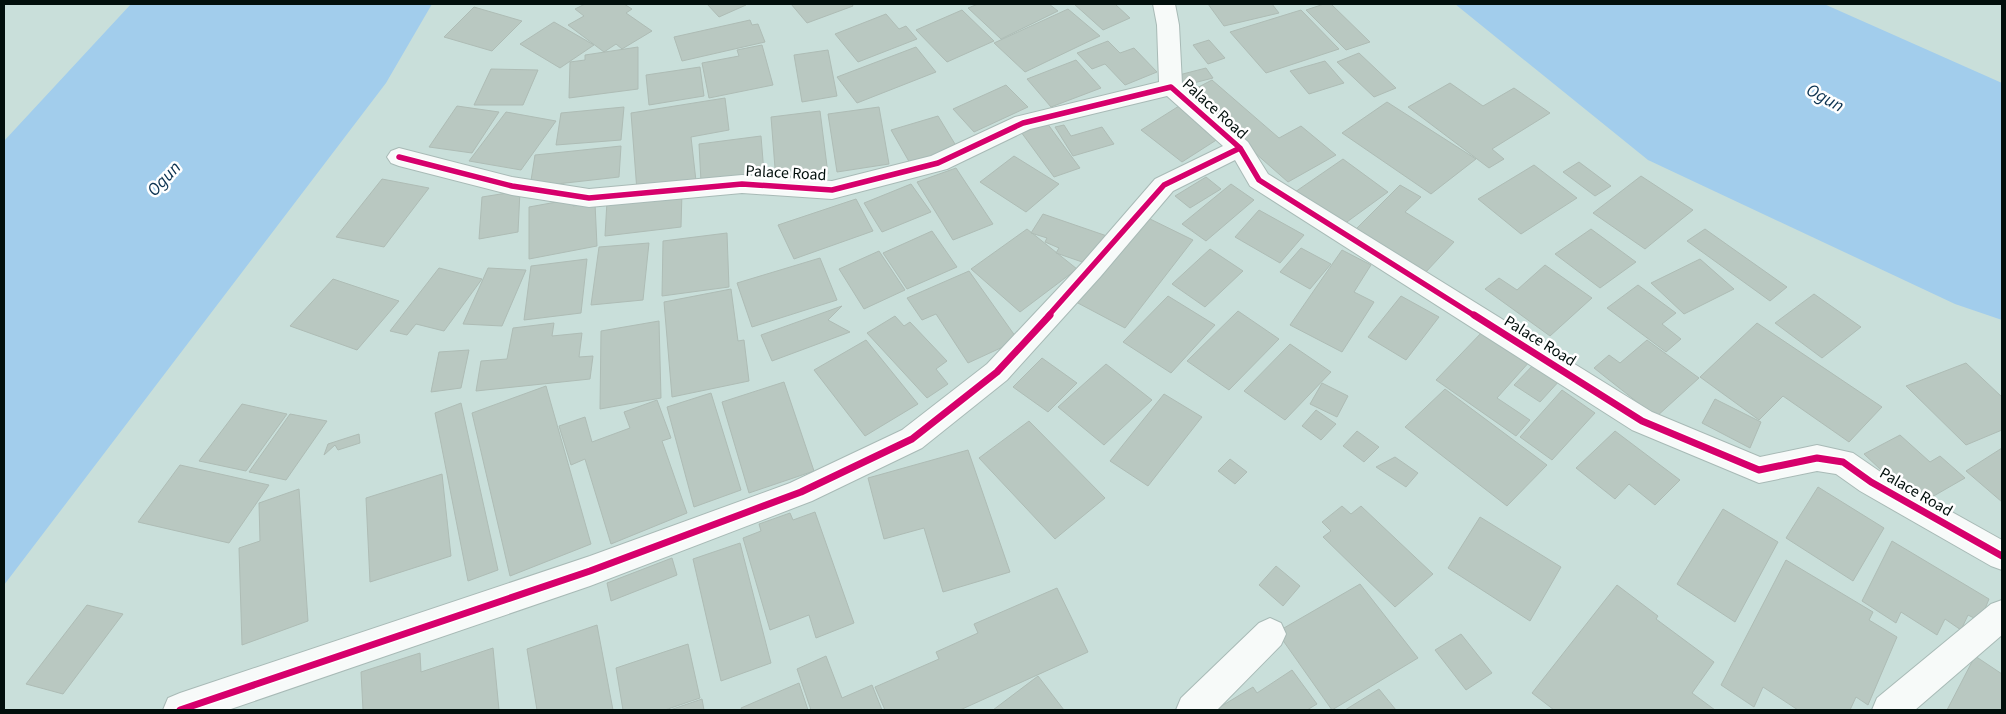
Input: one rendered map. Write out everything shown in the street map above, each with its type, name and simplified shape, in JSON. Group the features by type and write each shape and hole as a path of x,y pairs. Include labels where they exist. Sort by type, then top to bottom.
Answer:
{"street":[{"path":"1164,4 1168,25 1171,87"},
{"name":"Palace Road","path":"399,157 512,186 588,198 742,184 832,190 938,163 1023,124 1171,87 1240,148 1259,180 1642,421 1759,470 1817,458 1843,462 1870,482 2002,556"},
{"path":"180,710 590,571 801,492 912,439 997,372 1092,269 1164,185 1240,148"},
{"path":"1889,710 2002,615"},
{"path":"1193,710 1270,634"}],"water":[{"name":"Ogun","path":"131,4 432,4 386,83 4,585 4,141"},
{"name":"Ogun","path":"1455,4 1824,4 2002,83 2002,320 1955,304 1648,160"}],"building":[{"path":"585,4 624,4 632,9 626,13 652,31 622,49 616,44 604,52 568,25 584,16 575,9"},
{"path":"707,4 745,4 746,5 719,17"},
{"path":"791,4 852,4 853,6 807,23"},
{"path":"978,4 1049,4 1058,11 1001,39 968,8"},
{"path":"1074,4 1115,4 1130,18 1103,30"},
{"path":"1208,4 1272,4 1279,13 1224,26"},
{"path":"1324,4 1331,4 1370,42 1346,50 1306,10"},
{"path":"474,7 522,21 492,51 444,37"},
{"path":"1068,9 1100,36 1025,72 994,43"},
{"path":"962,10 994,41 947,62 916,30"},
{"path":"1301,10 1339,49 1266,73 1230,32"},
{"path":"886,14 899,29 906,26 917,39 858,62 835,34"},
{"path":"750,20 752,25 758,24 765,42 682,61 674,37"},
{"path":"554,22 594,45 560,68 520,44"},
{"path":"1209,40 1225,58 1208,64 1193,45"},
{"path":"1108,41 1120,53 1134,48 1157,72 1125,85 1105,64 1092,69 1077,53"},
{"path":"762,45 773,85 709,98 702,63 739,56 737,50"},
{"path":"638,47 638,89 569,98 570,62 585,60 585,55"},
{"path":"916,47 936,72 857,103 837,77"},
{"path":"828,50 837,96 802,102 794,55"},
{"path":"1359,53 1396,88 1374,97 1337,62"},
{"path":"1076,60 1101,88 1051,107 1027,79"},
{"path":"1325,61 1344,83 1309,94 1290,71"},
{"path":"700,67 704,96 649,105 646,75"},
{"path":"1206,68 1213,78 1182,86 1175,76"},
{"path":"491,69 538,70 523,105 474,105"},
{"path":"1212,80 1279,138 1301,126 1336,155 1288,182 1187,93"},
{"path":"1450,83 1483,106 1514,88 1550,113 1492,149 1504,159 1489,168 1408,107"},
{"path":"1006,85 1028,107 974,132 953,109"},
{"path":"725,98 729,130 691,137 696,181 637,191 631,113"},
{"path":"1387,102 1476,159 1431,194 1342,133"},
{"path":"457,106 499,112 472,153 429,147"},
{"path":"1179,106 1221,137 1182,162 1141,130"},
{"path":"624,107 621,140 556,145 561,113"},
{"path":"879,107 889,164 837,172 828,114"},
{"path":"820,111 828,174 776,181 771,117"},
{"path":"506,112 556,121 521,170 469,161"},
{"path":"938,116 958,149 911,165 891,130"},
{"path":"1047,123 1080,168 1054,177 1021,132"},
{"path":"1064,125 1071,136 1102,127 1114,144 1073,156 1055,127"},
{"path":"761,136 764,173 701,182 699,144"},
{"path":"621,146 619,177 530,187 535,155"},
{"path":"1014,156 1059,184 1026,212 980,182"},
{"path":"1343,159 1388,192 1340,227 1295,192"},
{"path":"1579,162 1611,186 1595,196 1563,172"},
{"path":"1534,165 1577,198 1521,234 1478,199"},
{"path":"956,168 993,224 953,240 917,182"},
{"path":"1641,176 1693,210 1645,249 1593,213"},
{"path":"1206,177 1221,189 1190,208 1175,196"},
{"path":"382,179 429,188 384,247 336,237"},
{"path":"911,184 931,212 882,232 864,203"},
{"path":"1231,184 1254,200 1206,241 1182,224"},
{"path":"1400,185 1421,197 1405,212 1454,242 1425,273 1355,230"},
{"path":"520,191 518,232 479,239 482,197"},
{"path":"682,192 681,227 605,236 607,201"},
{"path":"573,199 573,206 595,203 597,246 529,259 529,207"},
{"path":"856,199 873,231 794,259 778,225"},
{"path":"1259,210 1304,235 1280,263 1235,237"},
{"path":"1043,214 1107,236 1091,265 1056,253 1059,248 1045,242 1047,238 1031,233"},
{"path":"1146,217 1193,240 1125,328 1076,302"},
{"path":"1027,229 1077,269 1020,312 971,269"},
{"path":"1591,229 1636,262 1600,288 1555,254"},
{"path":"1705,229 1787,287 1770,301 1687,241"},
{"path":"932,231 957,267 907,289 883,253"},
{"path":"727,233 729,287 662,296 663,241"},
{"path":"649,243 643,300 591,305 599,247"},
{"path":"1301,248 1331,264 1310,289 1280,272"},
{"path":"1210,249 1243,271 1205,307 1172,284"},
{"path":"1342,250 1371,265 1354,292 1374,302 1342,352 1290,325"},
{"path":"879,251 905,290 864,309 839,269"},
{"path":"820,258 837,300 752,327 737,283"},
{"path":"587,259 581,313 524,320 531,266"},
{"path":"1700,259 1734,289 1684,314 1651,283"},
{"path":"1545,265 1592,298 1550,336 1485,289 1499,278 1517,290"},
{"path":"439,268 482,279 444,331 416,324 407,335 390,331"},
{"path":"488,268 526,270 502,326 463,324"},
{"path":"969,271 1018,340 968,363 936,314 922,320 907,298"},
{"path":"333,279 399,301 357,350 290,326"},
{"path":"1638,285 1676,313 1662,324 1681,339 1666,352 1607,308"},
{"path":"731,289 738,341 744,340 749,381 672,397 664,302"},
{"path":"1814,294 1861,327 1822,358 1775,323"},
{"path":"1168,296 1215,325 1171,373 1123,342"},
{"path":"1401,296 1439,317 1406,360 1368,337"},
{"path":"842,306 828,320 850,332 772,361 761,335"},
{"path":"1238,311 1279,339 1229,390 1187,361"},
{"path":"895,316 904,326 910,322 947,361 936,369 948,384 927,398 867,333"},
{"path":"659,321 661,398 600,409 601,331"},
{"path":"554,323 552,336 582,333 579,357 593,356 590,379 476,391 481,361 507,359 513,328"},
{"path":"1757,323 1882,407 1849,442 1783,396 1759,420 1700,377"},
{"path":"1484,330 1531,360 1497,398 1530,420 1516,436 1436,380"},
{"path":"866,340 918,404 865,436 814,370"},
{"path":"1647,340 1699,378 1656,417 1594,368 1609,355 1620,363"},
{"path":"1290,344 1331,372 1285,420 1244,391"},
{"path":"469,350 461,388 431,392 439,352"},
{"path":"1042,358 1077,383 1048,412 1013,387"},
{"path":"1536,362 1561,379 1540,402 1514,385"},
{"path":"1966,363 2002,397 2002,430 1966,445 1906,386"},
{"path":"1106,364 1152,400 1104,445 1058,407"},
{"path":"784,382 814,471 749,493 722,402"},
{"path":"1322,383 1348,396 1337,417 1310,404"},
{"path":"546,386 591,544 510,576 472,413"},
{"path":"1445,389 1547,465 1507,506 1405,427"},
{"path":"1562,390 1595,413 1552,460 1520,437"},
{"path":"711,393 741,490 694,507 667,407"},
{"path":"1164,394 1202,417 1148,486 1110,461"},
{"path":"1715,399 1761,422 1750,448 1702,423"},
{"path":"657,400 671,438 662,441 687,513 611,544 585,459 571,465 559,426 585,417 592,442 630,428 624,412"},
{"path":"461,403 498,570 468,581 435,413"},
{"path":"242,404 287,414 246,471 199,461"},
{"path":"1316,410 1336,424 1321,440 1302,426"},
{"path":"290,414 327,421 286,480 249,472"},
{"path":"1029,421 1105,498 1055,539 979,458"},
{"path":"1357,431 1379,447 1364,462 1343,446"},
{"path":"1615,431 1680,480 1655,505 1629,484 1615,499 1576,468"},
{"path":"359,434 360,443 338,450 335,445 324,455 328,444"},
{"path":"1900,435 1930,462 1940,456 1965,478 1918,505 1864,454"},
{"path":"2002,448 2002,502 1966,471"},
{"path":"968,450 1010,572 943,592 924,528 884,539 868,478"},
{"path":"1395,457 1418,473 1406,487 1376,467"},
{"path":"1230,459 1247,472 1235,484 1218,471"},
{"path":"180,465 269,485 229,543 138,522"},
{"path":"442,474 451,556 370,582 366,498"},
{"path":"1818,487 1884,528 1853,581 1786,538"},
{"path":"299,489 308,621 242,645 239,548 260,541 259,503"},
{"path":"1342,506 1351,514 1361,506 1433,574 1395,607 1323,537 1331,531 1322,522"},
{"path":"1723,509 1778,542 1735,622 1677,584"},
{"path":"815,512 854,623 816,638 809,615 770,630 743,538 761,531 759,524 790,513 793,520"},
{"path":"1480,517 1561,567 1530,621 1448,568"},
{"path":"1892,541 1989,599 1980,621 1968,615 1961,630 1945,619 1937,635 1901,612 1896,623 1862,601"},
{"path":"740,543 771,663 721,681 693,559"},
{"path":"672,558 677,575 611,601 607,583"},
{"path":"1786,560 1873,612 1869,620 1897,637 1868,705 1856,697 1850,710 1798,710 1763,687 1754,707 1721,685"},
{"path":"1276,566 1300,586 1283,606 1259,585"},
{"path":"1360,584 1418,658 1332,710 1277,632"},
{"path":"1617,585 1658,616 1656,619 1714,662 1692,693 1715,710 1554,710 1532,693"},
{"path":"1057,588 1088,652 960,710 885,710 875,687 939,659 936,652 978,633 974,624"},
{"path":"87,605 123,614 63,694 26,684"},
{"path":"597,625 613,710 537,710 527,649"},
{"path":"1461,634 1492,673 1466,690 1435,650"},
{"path":"688,644 700,698 665,710 623,710 616,668"},
{"path":"493,648 499,710 363,710 361,672 420,653 421,672"},
{"path":"826,656 842,698 872,685 882,710 811,710 797,669"},
{"path":"1975,656 2002,674 2002,710 1947,710"},
{"path":"1292,670 1317,704 1307,710 1215,710 1253,687 1257,693"},
{"path":"1038,676 1064,710 993,710"},
{"path":"799,683 808,710 742,710 741,708"},
{"path":"1379,689 1396,710 1345,710"},
{"path":"702,699 704,710 670,710"}],"cycle path":[{"path":"399,157 512,186 589,198 742,184 832,190 938,163 1023,123 1171,87 1240,148 1259,180 1642,421 1759,470 1817,458 1843,462 1871,482 2002,556"},
{"path":"180,710 590,571 801,492 912,439 997,372 1092,269 1164,185 1240,148"}]}
